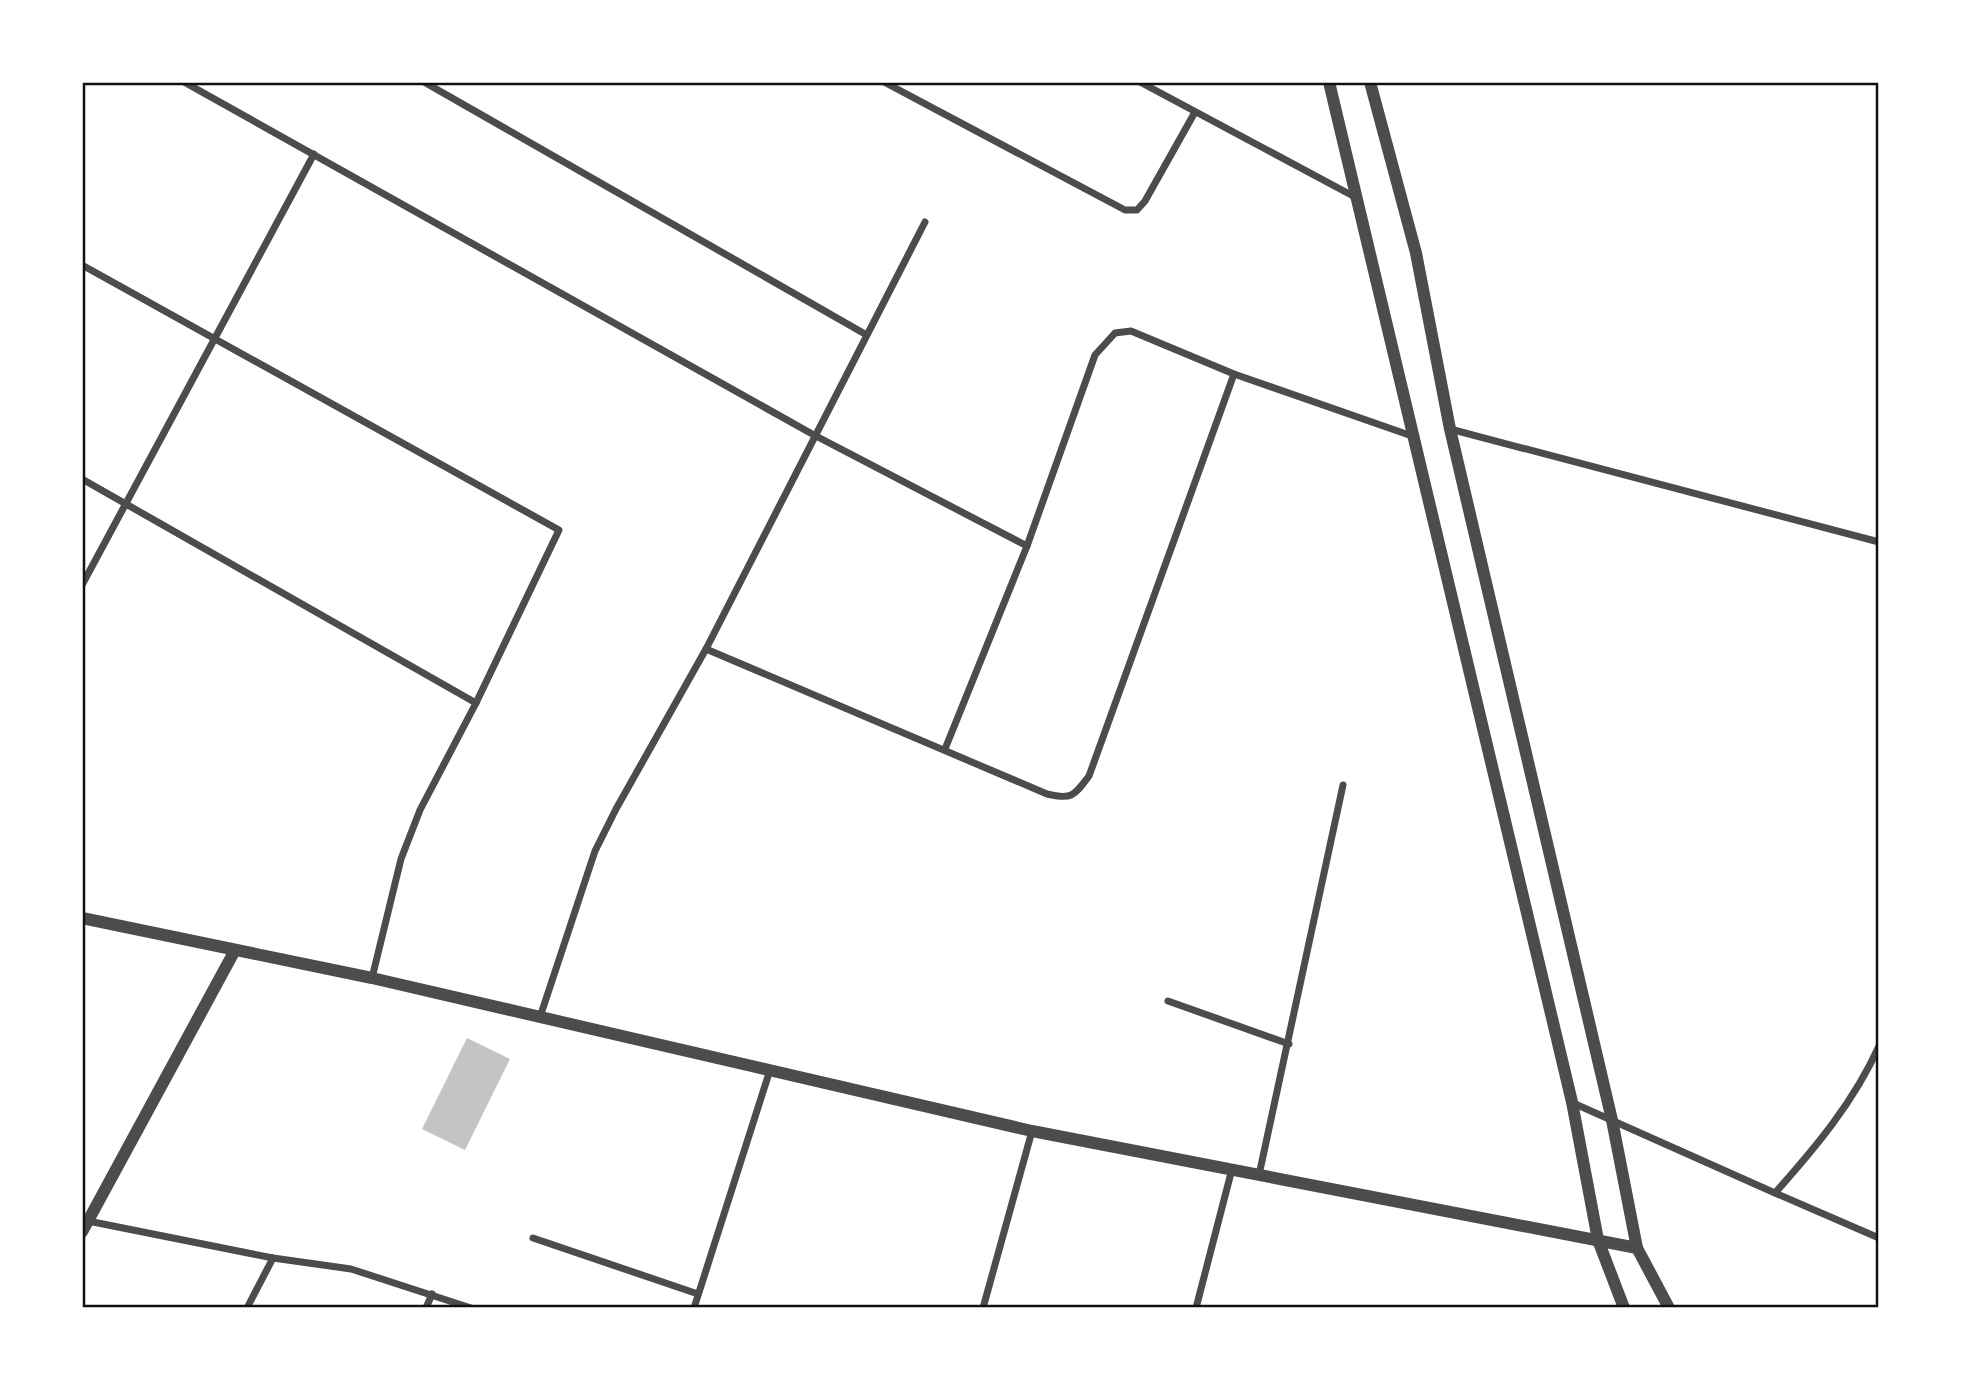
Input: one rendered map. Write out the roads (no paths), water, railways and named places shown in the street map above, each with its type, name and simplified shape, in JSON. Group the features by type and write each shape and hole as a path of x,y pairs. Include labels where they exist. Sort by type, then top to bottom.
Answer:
{"street":[{"path":"184,82 814,435 1027,546"},
{"path":"424,82 866,334"},
{"path":"884,82 1125,210 1137,210 1145,201 1195,112"},
{"path":"1140,82 1356,198"},
{"path":"1329,82 1572,1102 1598,1240 1623,1308"},
{"path":"1370,82 1416,253 1450,429 1612,1120 1637,1248 1669,1308"},
{"path":"82,585 314,154"},
{"path":"540,1017 595,851 622,797 706,649 925,222"},
{"path":"82,265 559,530 477,703 420,810 401,859 372,978"},
{"path":"945,749 1027,546 1096,355 1115,333 1131,331 1234,374 1412,436"},
{"path":"706,649 1047,794 1064,799 1076,793 1089,776 1234,374"},
{"path":"1450,429 1879,542"},
{"path":"82,479 477,703"},
{"path":"1259,1174 1343,785"},
{"path":"84,921 372,978 1032,1131 1637,1248"},
{"path":"234,951 85,1227 351,1269 471,1308"},
{"path":"1168,1000 1289,1044"},
{"path":"1775,1193 1820,1143 1846,1107 1879,1046"},
{"path":"694,1308 770,1070"},
{"path":"1572,1102 1879,1238"},
{"path":"984,1308 1032,1131"},
{"path":"1196,1308 1232,1169"},
{"path":"533,1238 698,1294"},
{"path":"247,1308 273,1258"},
{"path":"426,1308 432,1294"}]}
